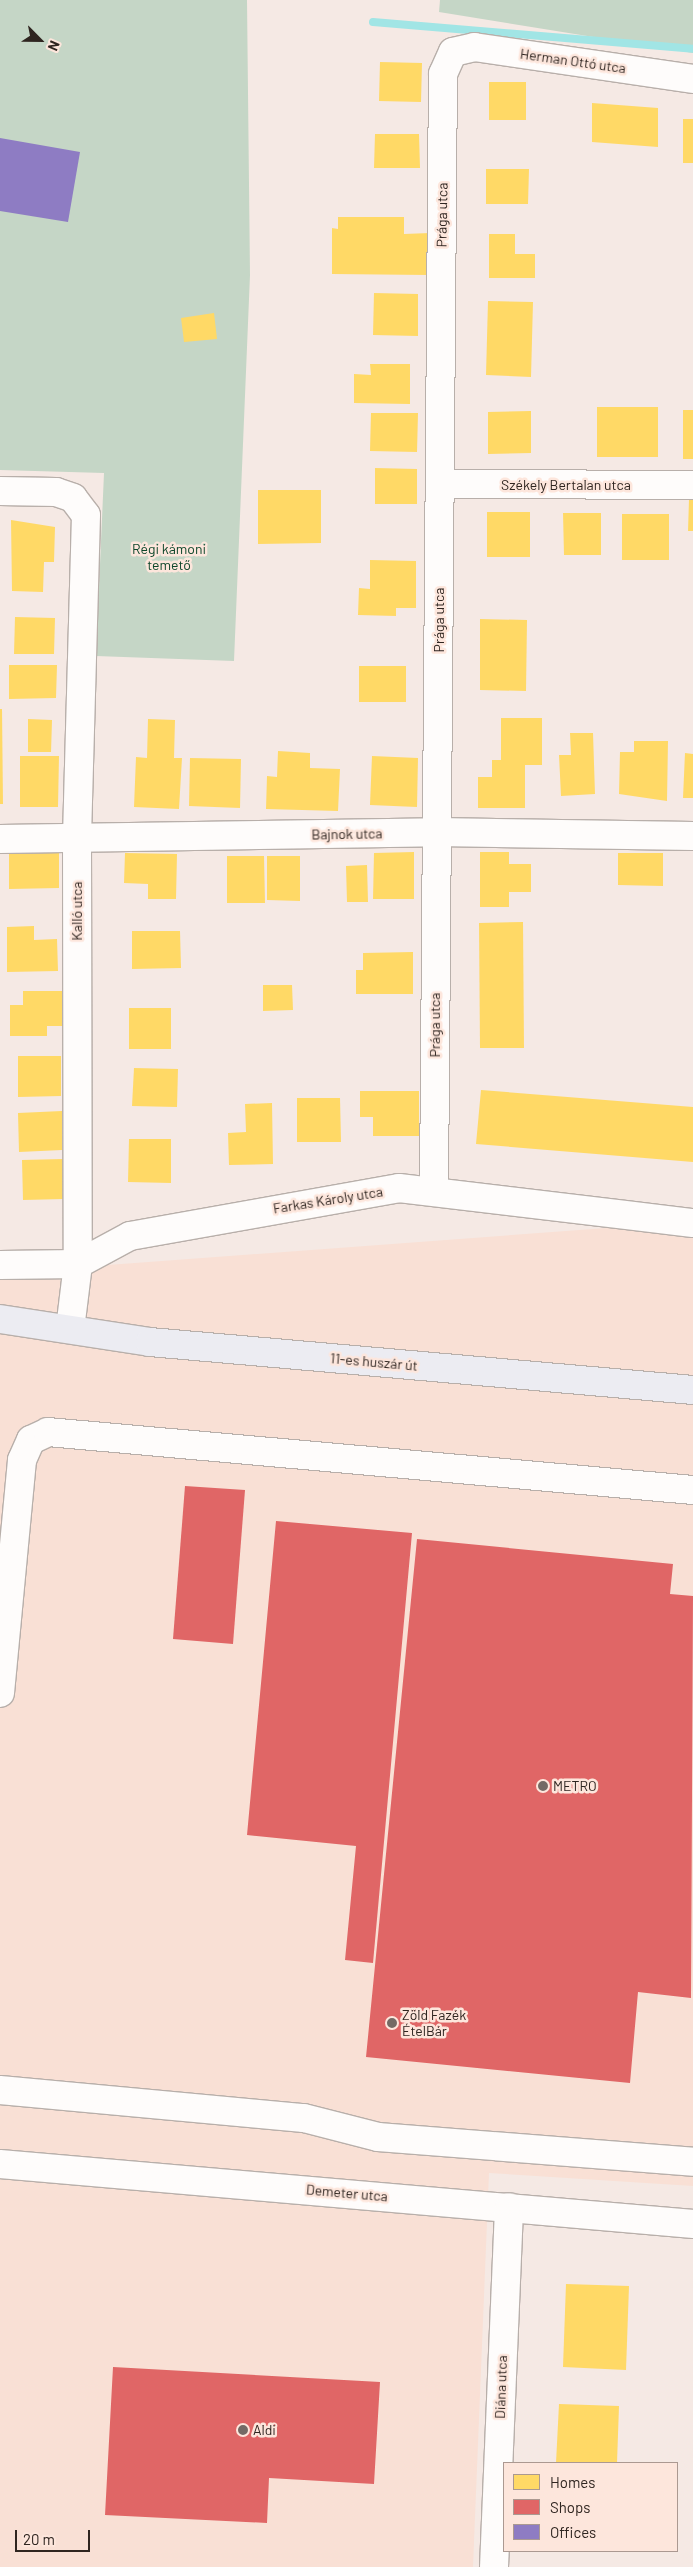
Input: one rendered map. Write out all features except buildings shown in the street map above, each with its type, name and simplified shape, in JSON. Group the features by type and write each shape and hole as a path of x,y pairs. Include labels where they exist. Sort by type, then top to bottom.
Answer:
{"main road":[{"path":"0,1319 63,1328"},
{"path":"0,1328 63,1328"},
{"name":"11-es huszár út","path":"63,1328 150,1342 693,1390"}],"street":[{"name":"Herman Ottó utca","path":"452,52 474,47 693,79"},
{"name":"Prága utca","path":"434,1189 443,74 452,52"},
{"name":"Székely Bertalan utca","path":"440,484 693,485"},
{"name":"Kalló utca","path":"0,491 56,492 73,498 86,515 77,838 78,1264 63,1328"},
{"name":"Bajnok utca","path":"0,839 437,832 693,836"},
{"name":"Farkas Károly utca","path":"0,1265 78,1264 130,1236 359,1192 434,1189 693,1223"},
{"path":"0,1693 22,1460 31,1440 48,1432 693,1490"},
{"path":"0,2090 304,2118 378,2137 693,2162"},
{"name":"Demeter utca","path":"0,2164 693,2224"},
{"name":"Diána utca","path":"494,2567 509,2208"}],"shaded area":[{"path":"620,1227 693,1236 693,2186 489,2173 473,2567 0,2567 0,1273"}],"green space":[{"name":"Régi kámoni temető","path":"0,0 247,0 250,275 234,661 96,656 104,473 0,470"},
{"path":"440,0 693,0 693,53 439,12"}],"waterway":[{"path":"373,22 693,49"}],"place":[{"name":"METRO","path":"543,1786"},
{"name":"Zöld Fazék ÉtelBár","path":"392,2023"},
{"name":"Aldi","path":"243,2430"}]}
